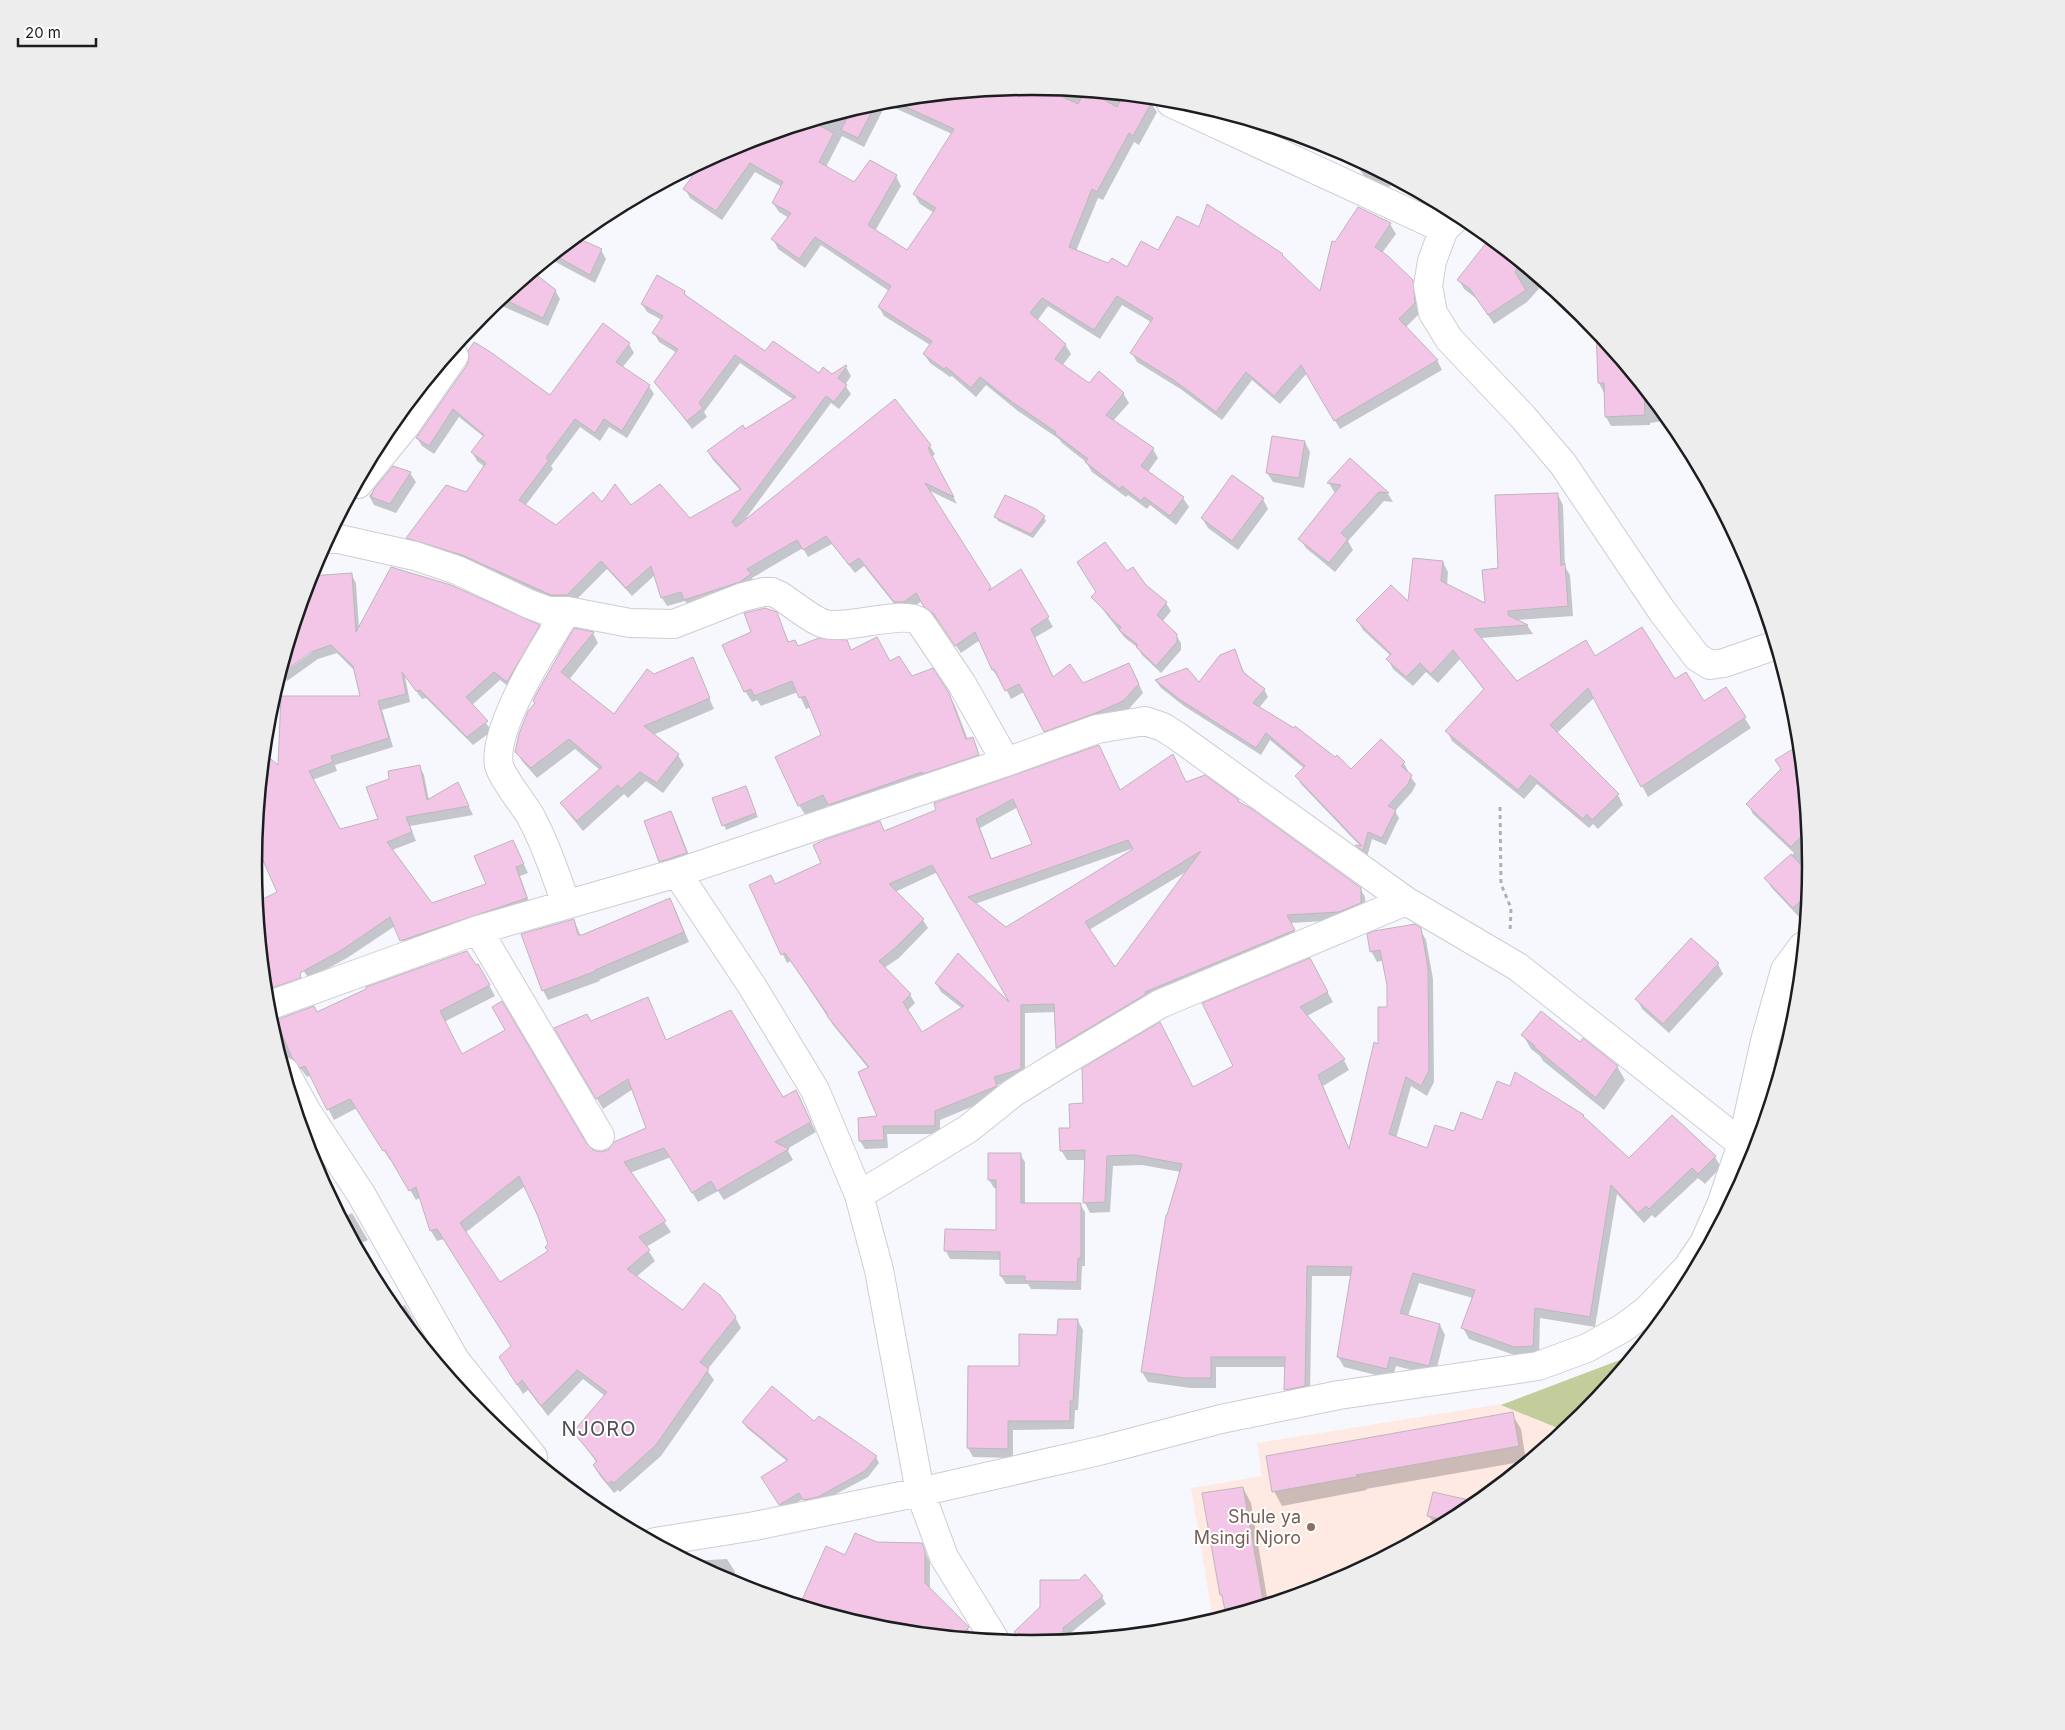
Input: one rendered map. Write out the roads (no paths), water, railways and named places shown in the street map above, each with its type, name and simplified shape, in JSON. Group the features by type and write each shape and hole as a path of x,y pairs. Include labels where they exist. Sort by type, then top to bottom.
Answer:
{"street":[{"path":"1193,112 1452,222 1432,261 1428,286 1433,313 1449,339 1523,417 1562,464 1656,603 1697,657 1710,665 1724,664 1771,647"},
{"path":"379,459 406,426 450,362"},
{"path":"335,539 416,556 457,570 548,611 567,611 630,623 674,624 742,597 763,592 772,592 823,623 847,625 896,618 915,618 920,622 962,684 1006,762"},
{"path":"566,905 549,854 530,815 499,766 500,748 509,714 533,666 567,611"},
{"path":"275,1003 478,930 677,873 1006,762 1097,729 1145,721 1164,727 1406,902 1518,967 1742,1144"},
{"path":"677,873 752,986 815,1090 859,1195 879,1270 920,1492 944,1557 985,1633"},
{"path":"859,1195 968,1129 1013,1093 1160,1004 1406,902"},
{"path":"478,930 600,1136"},
{"path":"1709,1231 1721,1205 1742,1144 1765,1041 1785,970 1797,954"},
{"path":"297,1092 361,1194 455,1360 512,1431"},
{"path":"663,1541 755,1526 920,1492 1099,1451 1221,1419 1339,1395 1538,1366 1586,1348 1623,1328 1646,1310 1687,1268 1697,1253"}],"place":[{"name":"Shule ya Msingi Njoro","path":"1311,1527"}],"district":[{"name":"NJORO","path":"599,1429"}]}
